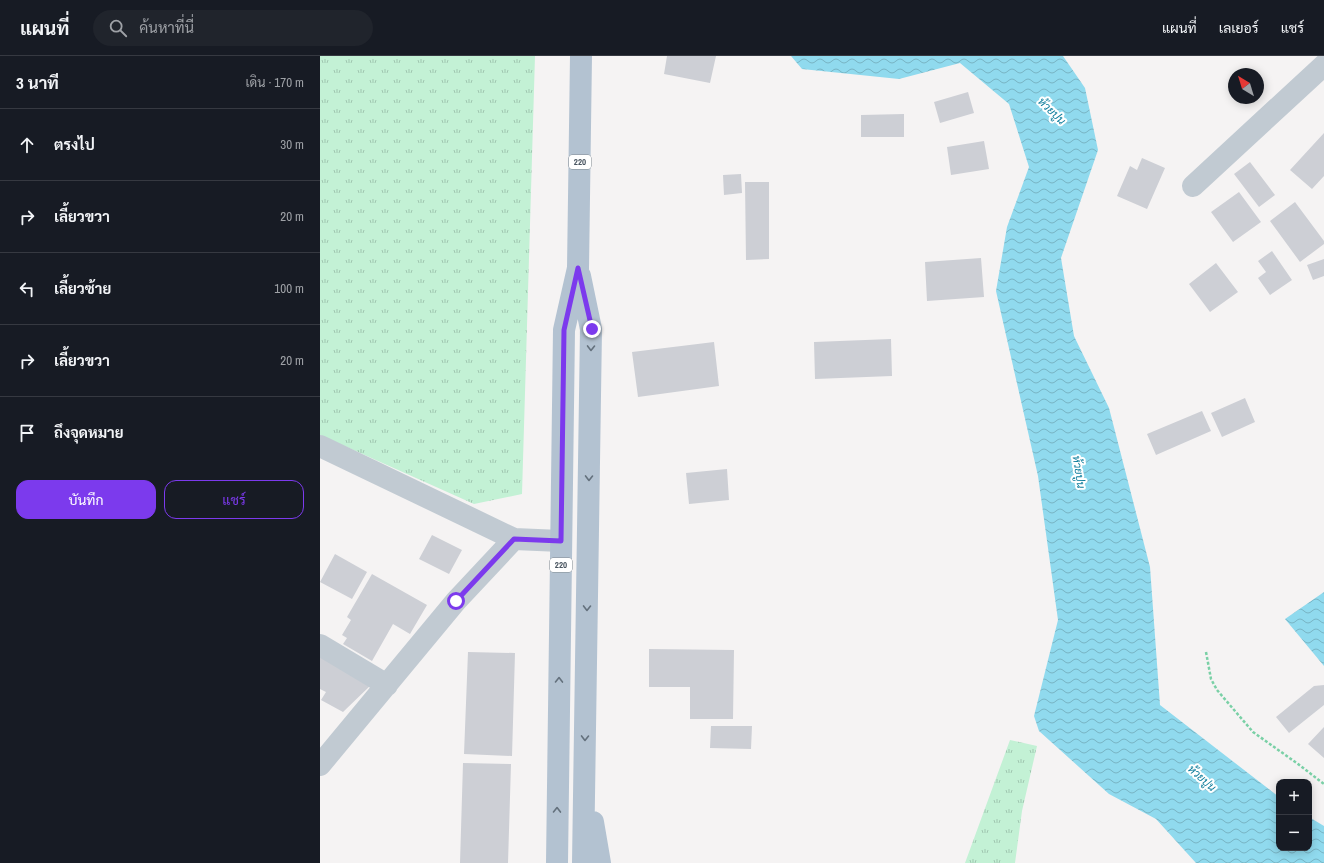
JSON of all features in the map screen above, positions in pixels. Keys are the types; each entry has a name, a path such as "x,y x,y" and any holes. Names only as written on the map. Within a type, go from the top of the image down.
{"main road":[{"name":"220","path":"557,863 564,330 578,268 581,56"},
{"name":"220","path":"578,268 592,329 583,863"},
{"path":"584,775 600,863"},
{"path":"552,863 557,837"}],"street":[{"path":"1193,186 1324,65"},
{"path":"320,446 514,539 561,541"},
{"path":"320,765 456,601 514,539"},
{"path":"320,644 387,685"}],"path":[{"path":"1206,652 1211,679 1217,690 1254,732 1324,784"}],"green space":[{"path":"320,56 535,56 522,494 474,504 320,435"},
{"path":"1010,740 1037,746 1022,811 1015,863 965,863"}],"water":[{"name":"ห้วยปูน","path":"791,56 1063,56 1085,88 1098,150 1061,258 1074,336 1109,408 1150,567 1160,705 1276,795 1276,851 1312,851 1312,819 1324,826 1324,863 1196,863 1156,819 1109,794 1039,731 1034,716 1058,620 1038,476 996,291 1007,227 1029,167 1009,104 960,63 899,79 802,69"},
{"path":"1324,592 1324,666 1285,619"}],"building":[{"path":"667,56 716,56 710,83 664,74"},
{"path":"968,92 974,113 940,123 934,102"},
{"path":"904,114 904,137 861,137 861,115"},
{"path":"1324,133 1324,176 1312,189 1290,170"},
{"path":"984,141 989,169 951,175 947,147"},
{"path":"1142,158 1165,168 1147,209 1117,196 1130,166 1137,170"},
{"path":"1250,162 1275,195 1259,207 1234,174"},
{"path":"741,174 742,193 724,195 723,175"},
{"path":"745,182 769,182 769,259 746,260"},
{"path":"1239,192 1261,222 1233,242 1211,212"},
{"path":"1295,202 1324,241 1324,244 1300,262 1270,221"},
{"path":"1272,251 1292,280 1270,295 1258,278 1266,272 1258,261"},
{"path":"981,258 984,297 927,301 925,262"},
{"path":"1324,259 1324,276 1313,280 1307,265"},
{"path":"1216,263 1238,292 1210,312 1189,284"},
{"path":"891,339 892,376 815,379 814,342"},
{"path":"714,342 719,386 638,397 632,352"},
{"path":"1245,398 1255,422 1222,437 1211,413"},
{"path":"1202,411 1211,431 1156,455 1147,434"},
{"path":"727,469 729,500 689,504 686,473"},
{"path":"432,535 462,550 449,574 419,559"},
{"path":"335,554 367,572 352,599 320,582"},
{"path":"372,574 427,605 410,634 393,624 372,661 343,644 347,638 342,635 351,620 347,617"},
{"path":"649,649 734,650 733,719 690,719 690,687 649,687"},
{"path":"468,652 515,653 512,756 464,754"},
{"path":"320,656 371,685 343,712 321,700 326,692 320,689"},
{"path":"1324,685 1324,705 1289,733 1276,717 1314,686"},
{"path":"711,726 752,726 751,749 710,748"},
{"path":"1324,727 1324,758 1308,744"},
{"path":"463,763 511,764 508,863 460,863"}],"route":[{"path":"456,601 514,539 561,541 564,330 578,268 592,329"}]}
